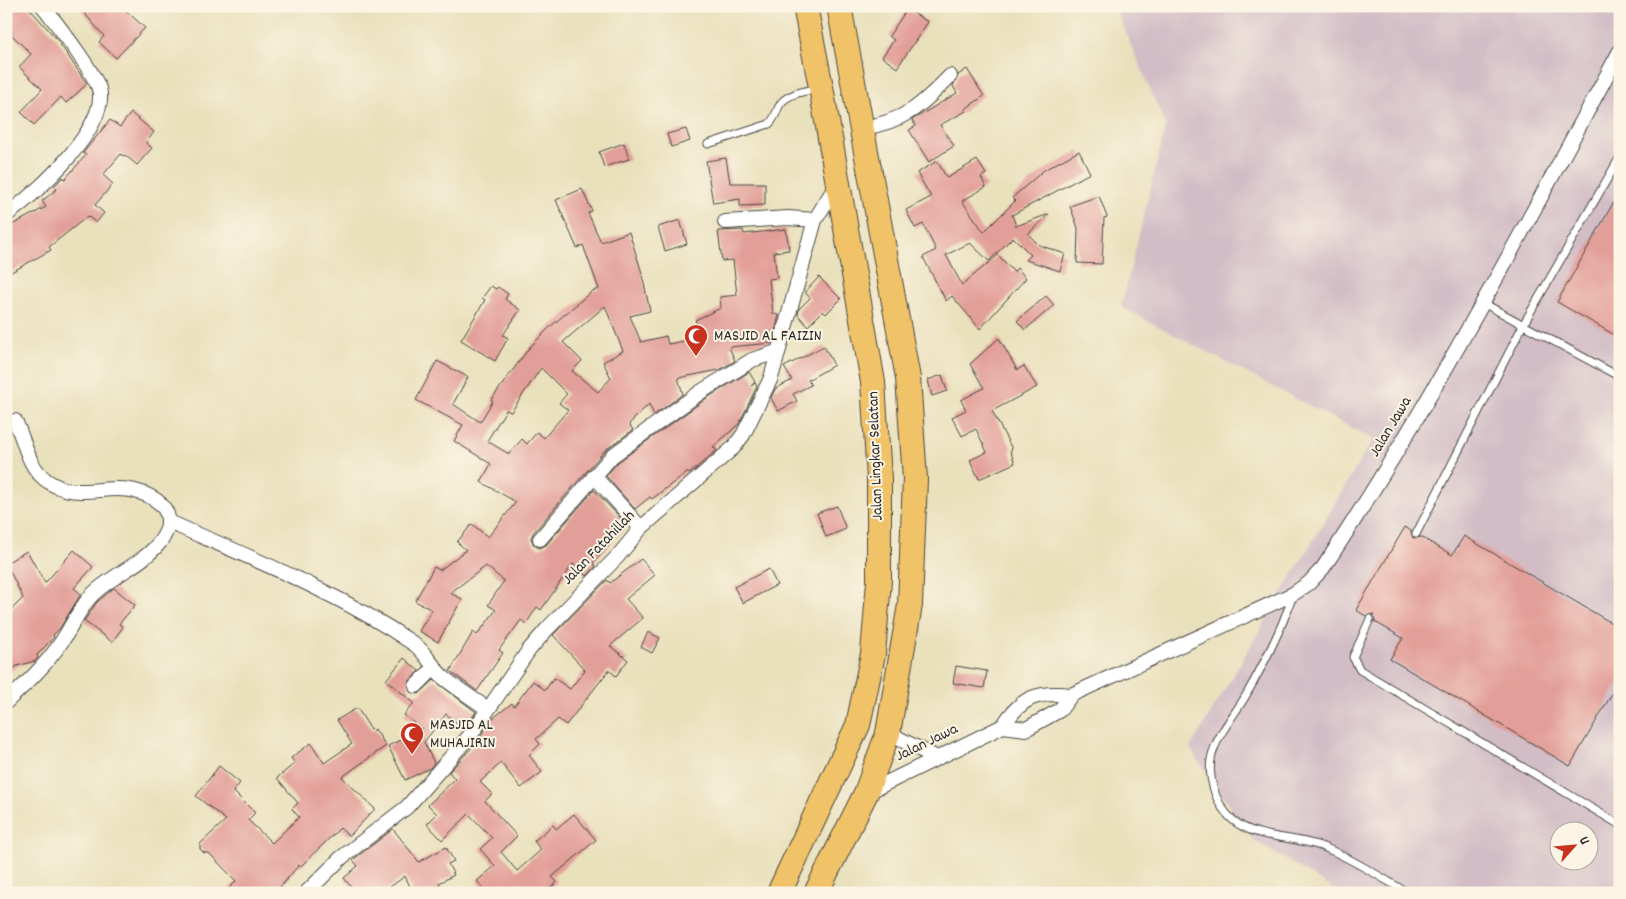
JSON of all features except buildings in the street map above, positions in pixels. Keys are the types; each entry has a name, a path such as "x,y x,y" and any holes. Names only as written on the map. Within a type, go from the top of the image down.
{"highway":[{"name":"Jalan Lingkar Selatan","path":"780,893 858,725 873,654 879,581 879,479 872,382 838,182 805,6"},
{"path":"816,893 866,792 888,733 910,605 915,479 908,378 839,6"},
{"path":"873,654 902,654"}],"street":[{"path":"6,215 37,191 60,166 90,127 99,108 98,87 43,6"},
{"name":"Jalan Jawa","path":"1003,726 1026,729 1060,710 1071,695 1293,594 1309,583 1323,568 1399,449 1483,303 1620,51"},
{"path":"862,128 898,120 924,101 950,76"},
{"name":"Jalan Fatahillah","path":"306,893 341,858 407,807 459,749 529,650 547,629 618,556 641,528 734,448 743,435 771,378 815,220 838,182"},
{"path":"725,222 788,218 815,220"},
{"path":"540,539 612,456 702,391 752,360 777,352"},
{"path":"6,702 47,662 91,596 159,544 167,531 169,522 168,513 164,507 151,497 134,490 73,490 46,480 36,470 27,454 22,434 15,421"},
{"path":"594,476 641,528"},
{"path":"169,522 315,586 364,613 416,646 426,654 443,677 488,709"},
{"path":"416,686 435,667"},
{"name":"Jalan Jawa","path":"866,792 1003,726 1014,709 1030,699 1048,692 1071,695"},
{"path":"888,733 937,758"}],"lane":[{"path":"708,144 769,124 774,120 780,104 785,99 821,87"},
{"path":"1416,534 1523,325 1620,157"},
{"path":"1483,303 1620,377"},
{"path":"1293,594 1263,666 1214,749 1210,766 1216,794 1233,821 1246,830 1303,841 1328,849 1408,893"},
{"path":"1370,619 1353,657 1360,670 1620,826"}],"shaded area":[{"path":"1114,6 1620,6 1620,893 1340,893 1252,839 1190,748 1373,439 1121,307 1166,126"}],"place":[{"name":"MASJID AL FAIZIN","path":"696,357"},
{"name":"MASJID AL MUHAJIRIN","path":"412,755"}]}
